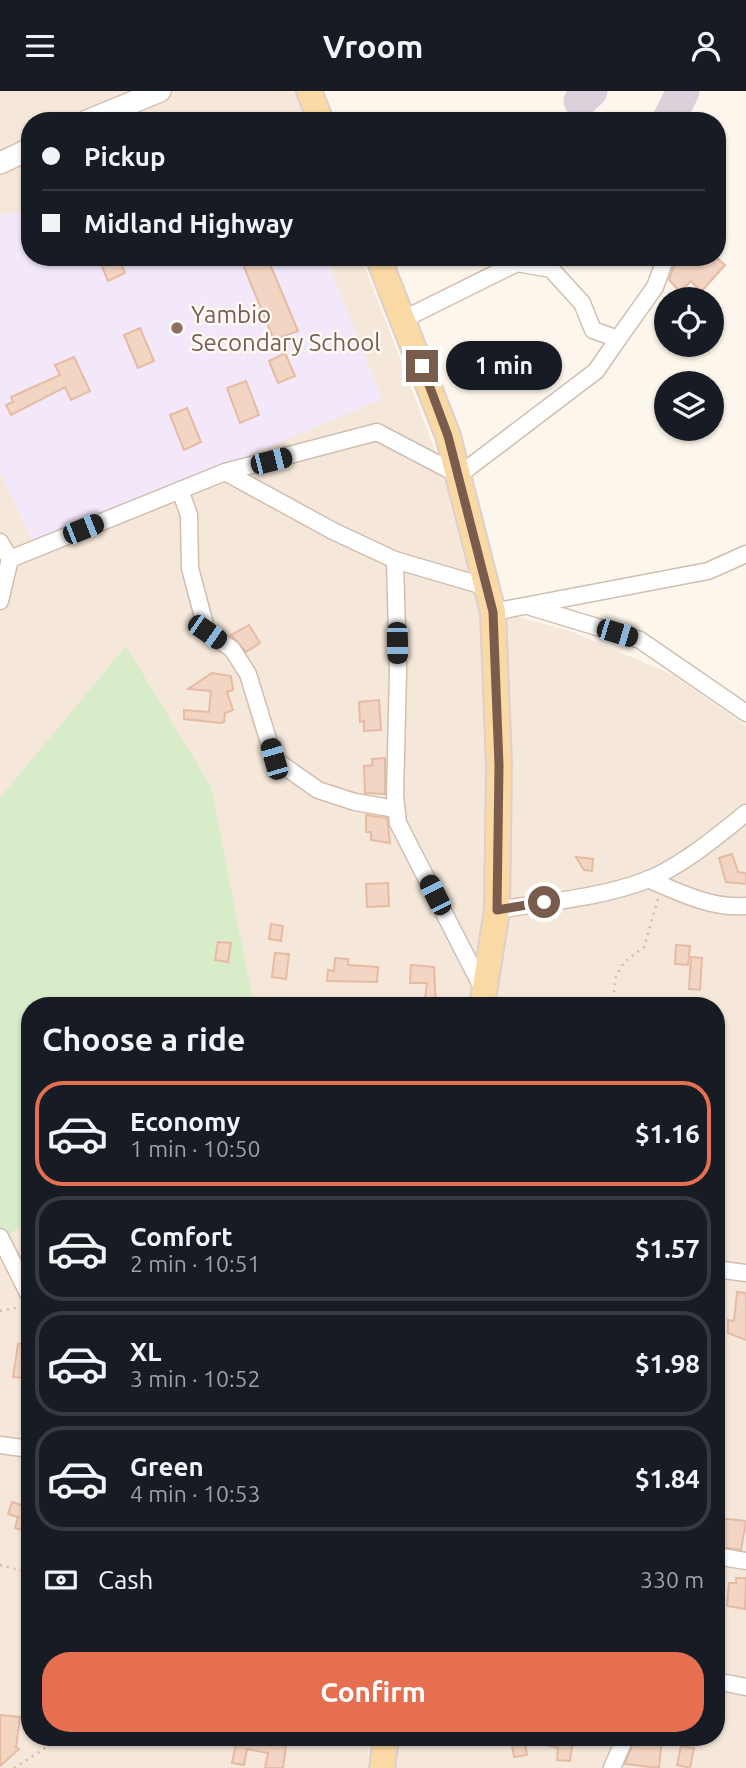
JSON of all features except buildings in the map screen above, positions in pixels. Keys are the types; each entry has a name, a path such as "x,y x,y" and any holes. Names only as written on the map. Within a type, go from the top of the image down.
{"main road":[{"path":"309,91 317,112"},
{"path":"382,266 448,436 493,612 499,765 497,910 483,997"},
{"path":"382,1768 385,1746"}],"street":[{"path":"109,112 160,91"},
{"path":"0,163 21,153"},
{"path":"404,319 511,266"},
{"path":"534,266 551,269 582,303 593,330 618,339"},
{"path":"10,559 225,472 377,432 459,475 596,371 655,287 663,266"},
{"path":"225,472 333,531 395,560 487,587"},
{"path":"180,490 189,515 190,568 207,632 232,649 248,674 274,759 317,790 355,803 396,809"},
{"path":"0,542 10,559 0,601"},
{"path":"493,612 708,571 746,554"},
{"path":"395,560 398,823 482,997"},
{"path":"528,606 640,640 746,713"},
{"path":"497,910 590,894 648,879 720,835 746,813"},
{"path":"648,879 689,897 746,906"},
{"path":"0,1237 21,1284"},
{"path":"725,1271 746,1273"},
{"path":"0,1445 21,1448"},
{"path":"725,1558 746,1561"},
{"path":"725,1683 746,1687"},
{"path":"612,1768 622,1746"}],"path":[{"path":"613,997 616,977 624,963 644,947 651,930 658,896 648,879"},
{"path":"0,1311 21,1304"},
{"path":"0,1565 21,1571"},
{"path":"14,1768 47,1746"}],"shaded area":[{"path":"0,91 298,91 306,112 21,112 21,266 364,266 497,611 573,632 673,675 746,726 746,1768 0,1768"},
{"name":"Yambio Secondary School","path":"21,212 21,266 330,266 382,399 35,546 0,473 0,215"}],"green space":[{"path":"126,646 211,787 252,997 21,997 21,1226 0,1241 0,798"}],"taxiway":[{"path":"580,101 591,91"},
{"path":"672,112 683,91"}],"place":[{"name":"Yambio Secondary School","path":"177,328"}],"route":[{"path":"422,366 448,436 475,533 493,612 497,648 499,765 497,910 544,902"}]}
